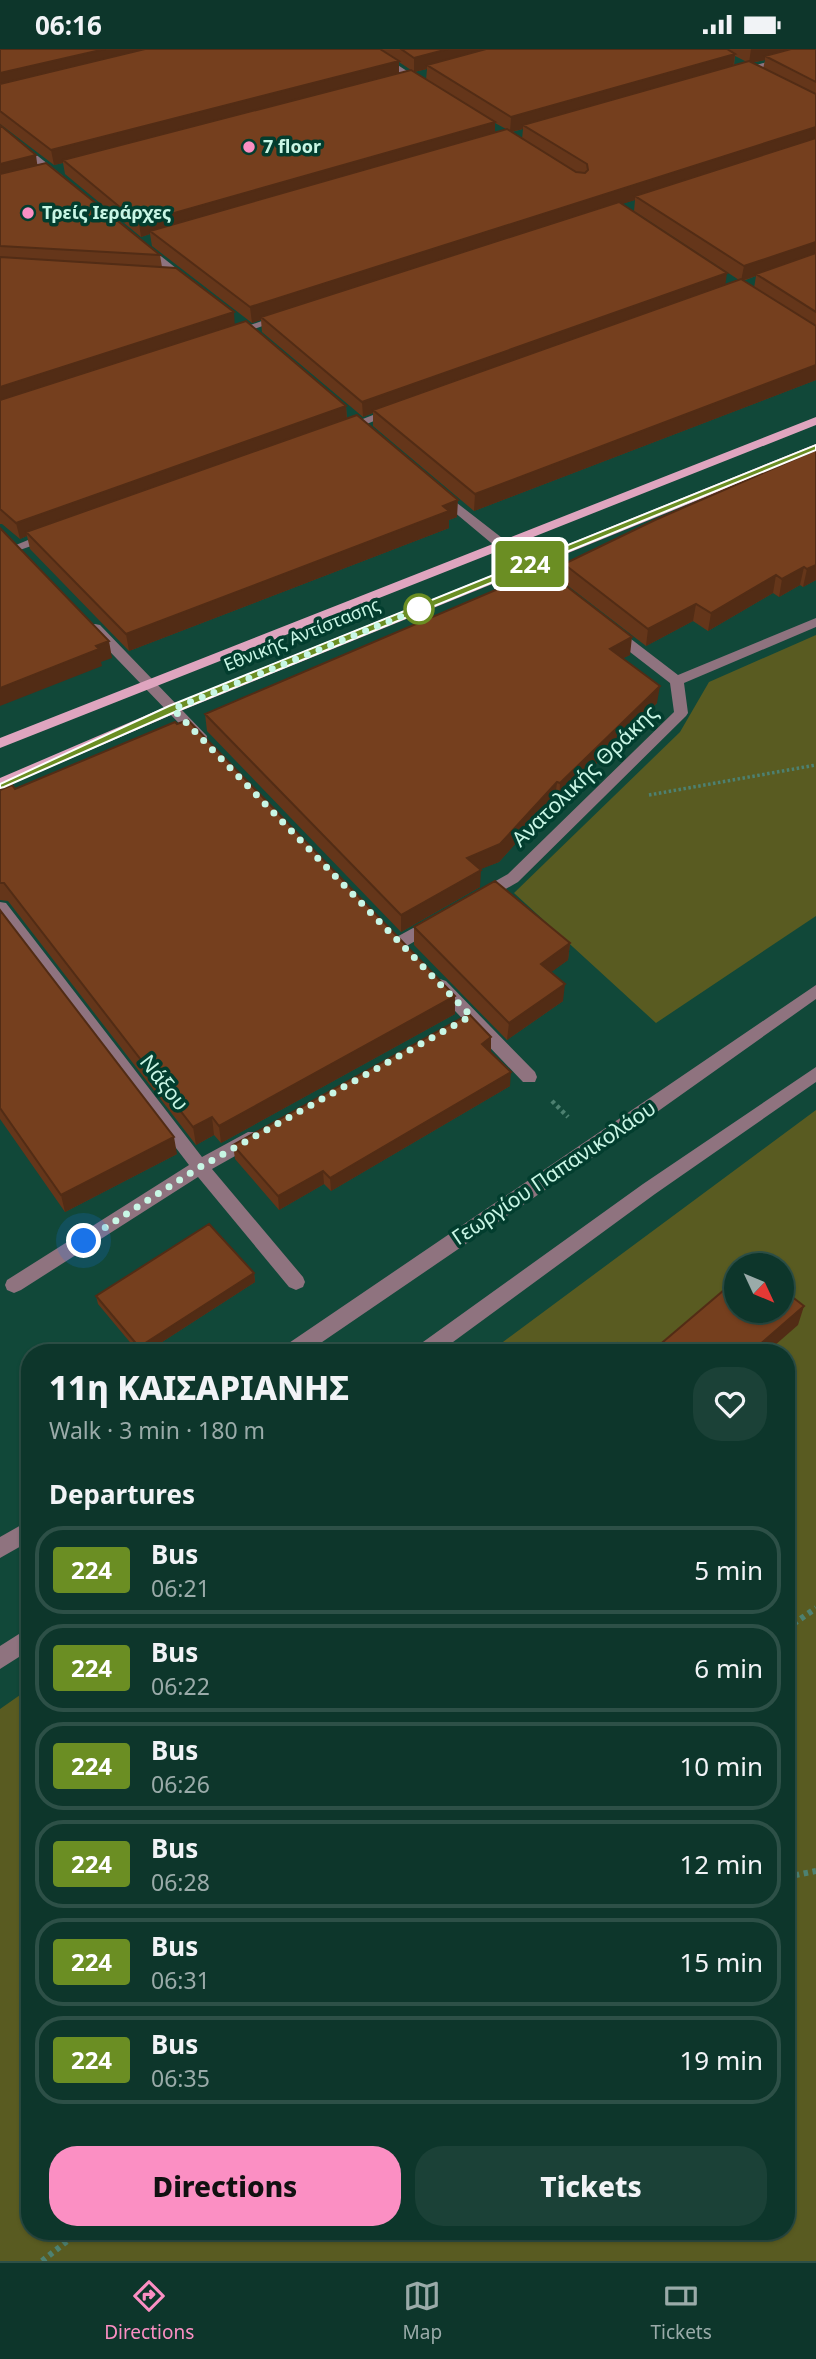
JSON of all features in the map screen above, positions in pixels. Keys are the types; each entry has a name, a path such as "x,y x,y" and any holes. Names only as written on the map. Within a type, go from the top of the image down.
{"main road":[{"name":"Εθνικής Αντίστασης","path":"0,743 816,421"},
{"name":"Εθνικής Αντίστασης","path":"0,784 173,709 816,448"}],"street":[{"path":"367,49 433,91"},
{"path":"721,77 743,67 816,50"},
{"path":"743,67 759,75"},
{"path":"399,81 424,75"},
{"path":"0,129 70,188"},
{"path":"38,175 64,168"},
{"path":"152,240 134,240 193,287"},
{"path":"157,277 183,278"},
{"path":"221,337 300,311"},
{"path":"236,320 257,337"},
{"path":"331,433 410,405"},
{"path":"347,415 367,432"},
{"path":"429,484 501,544"},
{"path":"17,548 56,533"},
{"path":"528,565 570,598"},
{"path":"82,615 211,748"},
{"path":"602,623 677,681 816,622"},
{"name":"Ανατολικής Θράκης","path":"468,904 513,878 681,713 677,681"},
{"name":"Νάξου","path":"0,907 200,1167 296,1282"},
{"path":"399,942 445,917"},
{"path":"426,970 465,1020 529,1077"},
{"name":"Γεωργίου Παπανικολάου","path":"303,1344 596,1146 816,991"},
{"path":"435,1344 649,1189 816,1073"},
{"path":"14,1285 200,1167 271,1128"},
{"path":"0,1549 21,1535"},
{"path":"0,1658 21,1643"}],"path":[{"path":"586,807 816,765"},
{"path":"529,1077 596,1146"},
{"path":"795,1623 816,1608"},
{"path":"795,1875 816,1871"},
{"path":"42,2261 69,2240"}],"shaded area":[{"path":"816,635 816,916 656,1023 514,893 680,732 709,682"},
{"path":"816,1110 816,2261 0,2261 0,1709 21,1694 21,2240 795,2240 795,1344 500,1344"}],"building":[{"path":"0,49 105,49 0,73"},
{"path":"145,49 380,49 399,61 51,150 0,111 0,84"},
{"path":"401,49 448,49 414,58"},
{"path":"486,49 727,49 735,54 511,117 427,65"},
{"path":"791,49 816,49 816,82 765,56"},
{"path":"749,61 816,94 816,127 250,307 150,231 507,129 576,172 585,173 588,170 587,164 523,125"},
{"path":"411,70 495,122 139,223 63,160"},
{"path":"0,125 36,155 0,164"},
{"path":"816,138 816,242 744,266 635,196"},
{"path":"46,163 160,255 0,246 0,174"},
{"path":"619,202 727,273 362,402 261,317"},
{"path":"816,253 816,312 756,274"},
{"path":"0,257 176,268 234,312 0,387"},
{"path":"741,279 816,326 816,365 475,494 373,410"},
{"path":"246,321 346,406 16,523 0,509 0,400"},
{"path":"357,415 458,500 443,506 449,511 126,634 26,532"},
{"path":"816,450 816,565 807,569 804,567 782,579 776,575 711,613 696,604 648,629 564,564 655,520"},
{"path":"0,528 109,641 96,646 99,649 0,688"},
{"path":"548,572 632,637 610,649 660,686 560,783 557,782 500,844 467,858 481,870 401,915 205,714 519,580 524,584"},
{"path":"188,720 455,996 219,1126 212,1117 193,1127 4,883 0,883 0,790 12,785 15,789 175,722 177,724"},
{"path":"495,881 570,943 541,964 565,984 509,1023 414,927"},
{"path":"0,910 174,1137 61,1195 0,1108"},
{"path":"469,1014 491,1037 482,1044 511,1072 330,1178 323,1171 278,1196 233,1145"},
{"path":"209,1224 254,1273 144,1344 136,1344 96,1296"},
{"path":"724,1290 724,1323 784,1323 760,1344 661,1344"},
{"path":"794,1298 804,1306 794,1315"}],"bus line":[{"name":"224","path":"0,784 173,709 816,448"}],"place":[{"name":"7 floor","path":"249,147"},
{"name":"Τρείς Ιεράρχες","path":"28,213"}],"route":[{"path":"84,1241 200,1167 471,1016 173,709 419,609"}]}
